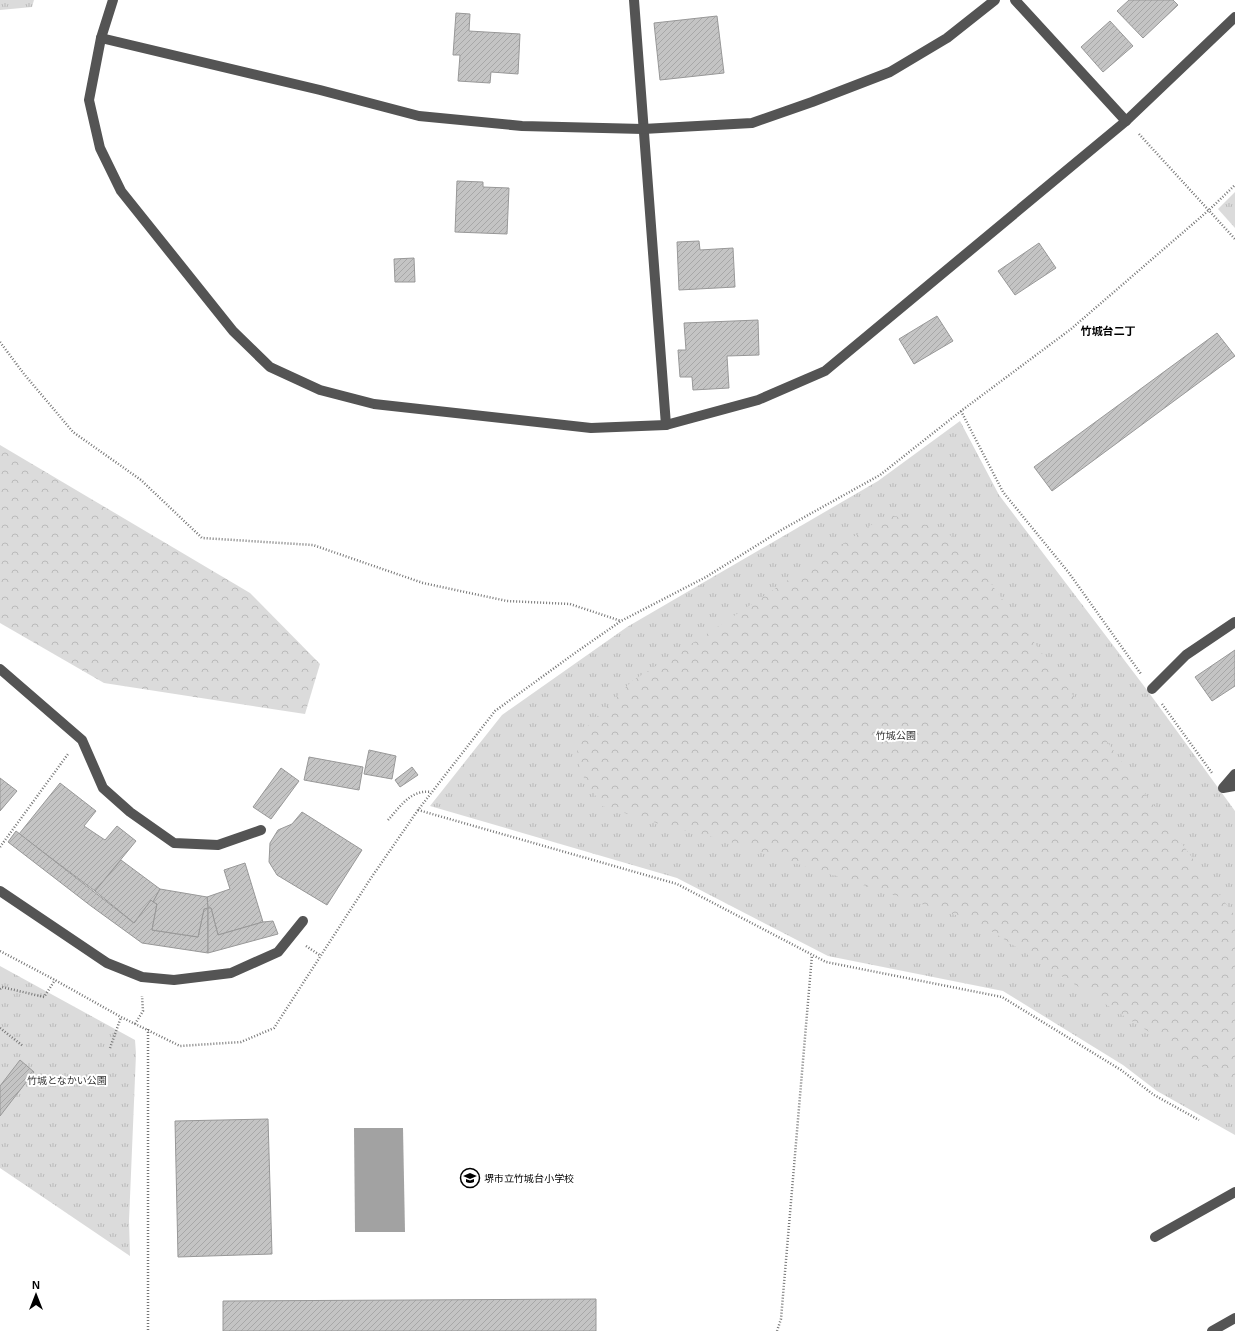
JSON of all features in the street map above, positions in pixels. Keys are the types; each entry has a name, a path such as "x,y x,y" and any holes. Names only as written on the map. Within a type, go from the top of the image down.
{"street":[{"path":"113,0 101,38 88,100 100,148 121,191 233,331 270,367 320,390 374,404 590,428 666,425 758,400 825,371 1126,121 1235,17"},
{"path":"634,0 666,425"},
{"path":"101,38 312,88 420,116 522,126 643,129 752,123 812,102 890,72 947,38 995,0"},
{"path":"1015,0 1126,121"},
{"path":"1152,689 1186,655 1235,622"},
{"path":"0,669 80,737 103,788 130,812 174,843 218,845 261,830"},
{"path":"1223,788 1235,774"},
{"path":"1223,788 1235,786"},
{"path":"0,891 108,963 142,978 174,980 231,973 278,952 303,921"},
{"path":"1154,1237 1235,1192"},
{"path":"1212,1331 1235,1318"}],"path":[{"path":"1126,121 1235,239"},
{"path":"0,951 121,1017 180,1046 241,1042 274,1028 371,878 418,810 495,711 621,621 706,577 784,529 880,475 961,411 1071,330 1209,210 1235,185"},
{"path":"0,342 24,374 73,432 141,480 202,538 313,546 423,583 507,601 570,604 621,621"},
{"path":"961,411 1003,492 1069,573 1223,788"},
{"path":"0,847 80,737"},
{"path":"388,820 408,797 426,792 432,792"},
{"path":"418,810 677,884 826,962 1002,997 1121,1070 1154,1095 1199,1120"},
{"path":"777,1331 780,1318 812,955"},
{"path":"0,989 2,987 44,997 55,980"},
{"path":"135,1024 143,1011"},
{"path":"110,1048 121,1017"},
{"path":"0,1028 23,1046"},
{"path":"148,1030 148,1331"}],"green space":[{"path":"0,0 34,0 32,7 0,10"},
{"path":"1235,192 1235,228 1218,209"},
{"name":"竹城公園","path":"960,421 999,495 1147,690 1235,811 1235,1135 1157,1091 1123,1065 1003,991 828,956 677,878 430,806 502,715 627,627 878,481"},
{"path":"0,445 250,593 320,664 305,714 104,683 0,623"},
{"name":"竹城公園","path":"888,514 945,530 970,555 1235,916 1235,1087 977,922 721,839 666,826 602,806 581,773 575,739 632,681 699,639"},
{"name":"竹城となかい公園","path":"0,966 135,1040 136,1054 129,1221 130,1256 0,1168"}],"shaded area":[{"path":"354,1128 403,1128 405,1232 355,1232"}],"building":[{"path":"1129,0 1173,0 1178,5 1143,38 1117,11"},
{"path":"456,13 470,14 469,31 520,34 518,74 491,72 490,83 458,81 460,55 453,55"},
{"path":"717,16 724,73 660,80 654,23"},
{"path":"1110,21 1133,46 1103,72 1081,47"},
{"path":"457,181 483,182 483,187 509,188 507,234 455,232"},
{"path":"699,241 700,250 733,248 735,287 679,290 677,242"},
{"path":"1039,243 1056,268 1015,295 998,271"},
{"path":"414,258 415,282 395,282 394,259"},
{"path":"937,316 953,341 914,364 899,339"},
{"path":"758,320 759,355 727,356 729,388 693,390 692,377 680,377 678,350 686,350 684,323"},
{"path":"1217,333 1235,356 1052,491 1034,467"},
{"path":"1235,650 1235,686 1212,701 1195,677"},
{"path":"369,750 396,756 392,779 364,774"},
{"path":"309,757 363,767 359,790 304,780"},
{"path":"412,767 418,775 400,787 395,780"},
{"path":"281,768 299,781 271,819 253,807"},
{"path":"0,778 17,791 0,811"},
{"path":"60,783 96,811 84,826 105,840 117,826 136,841 95,891 19,834"},
{"path":"302,812 362,850 327,905 277,875 269,862 270,843 278,830 292,824"},
{"path":"16,831 134,923 151,900 157,904 152,930 198,937 204,909 208,908 208,953 142,943 8,842"},
{"path":"121,860 160,889 153,902 151,900 134,923 95,891"},
{"path":"245,863 263,922 218,935 211,908 208,908 207,897 230,889 224,870"},
{"path":"160,889 207,897 208,908 204,909 198,937 152,930 157,904 153,902"},
{"path":"208,908 211,908 218,935 263,922 273,921 278,934 208,953"},
{"path":"20,1060 34,1072 0,1116 0,1086"},
{"path":"268,1119 272,1254 178,1257 175,1121"},
{"path":"596,1299 596,1331 223,1331 223,1301"}],"place":[{"name":"堺市立竹城台小学校","path":"470,1178"}],"district":[{"name":"竹城台二丁","path":"1108,331"}]}
